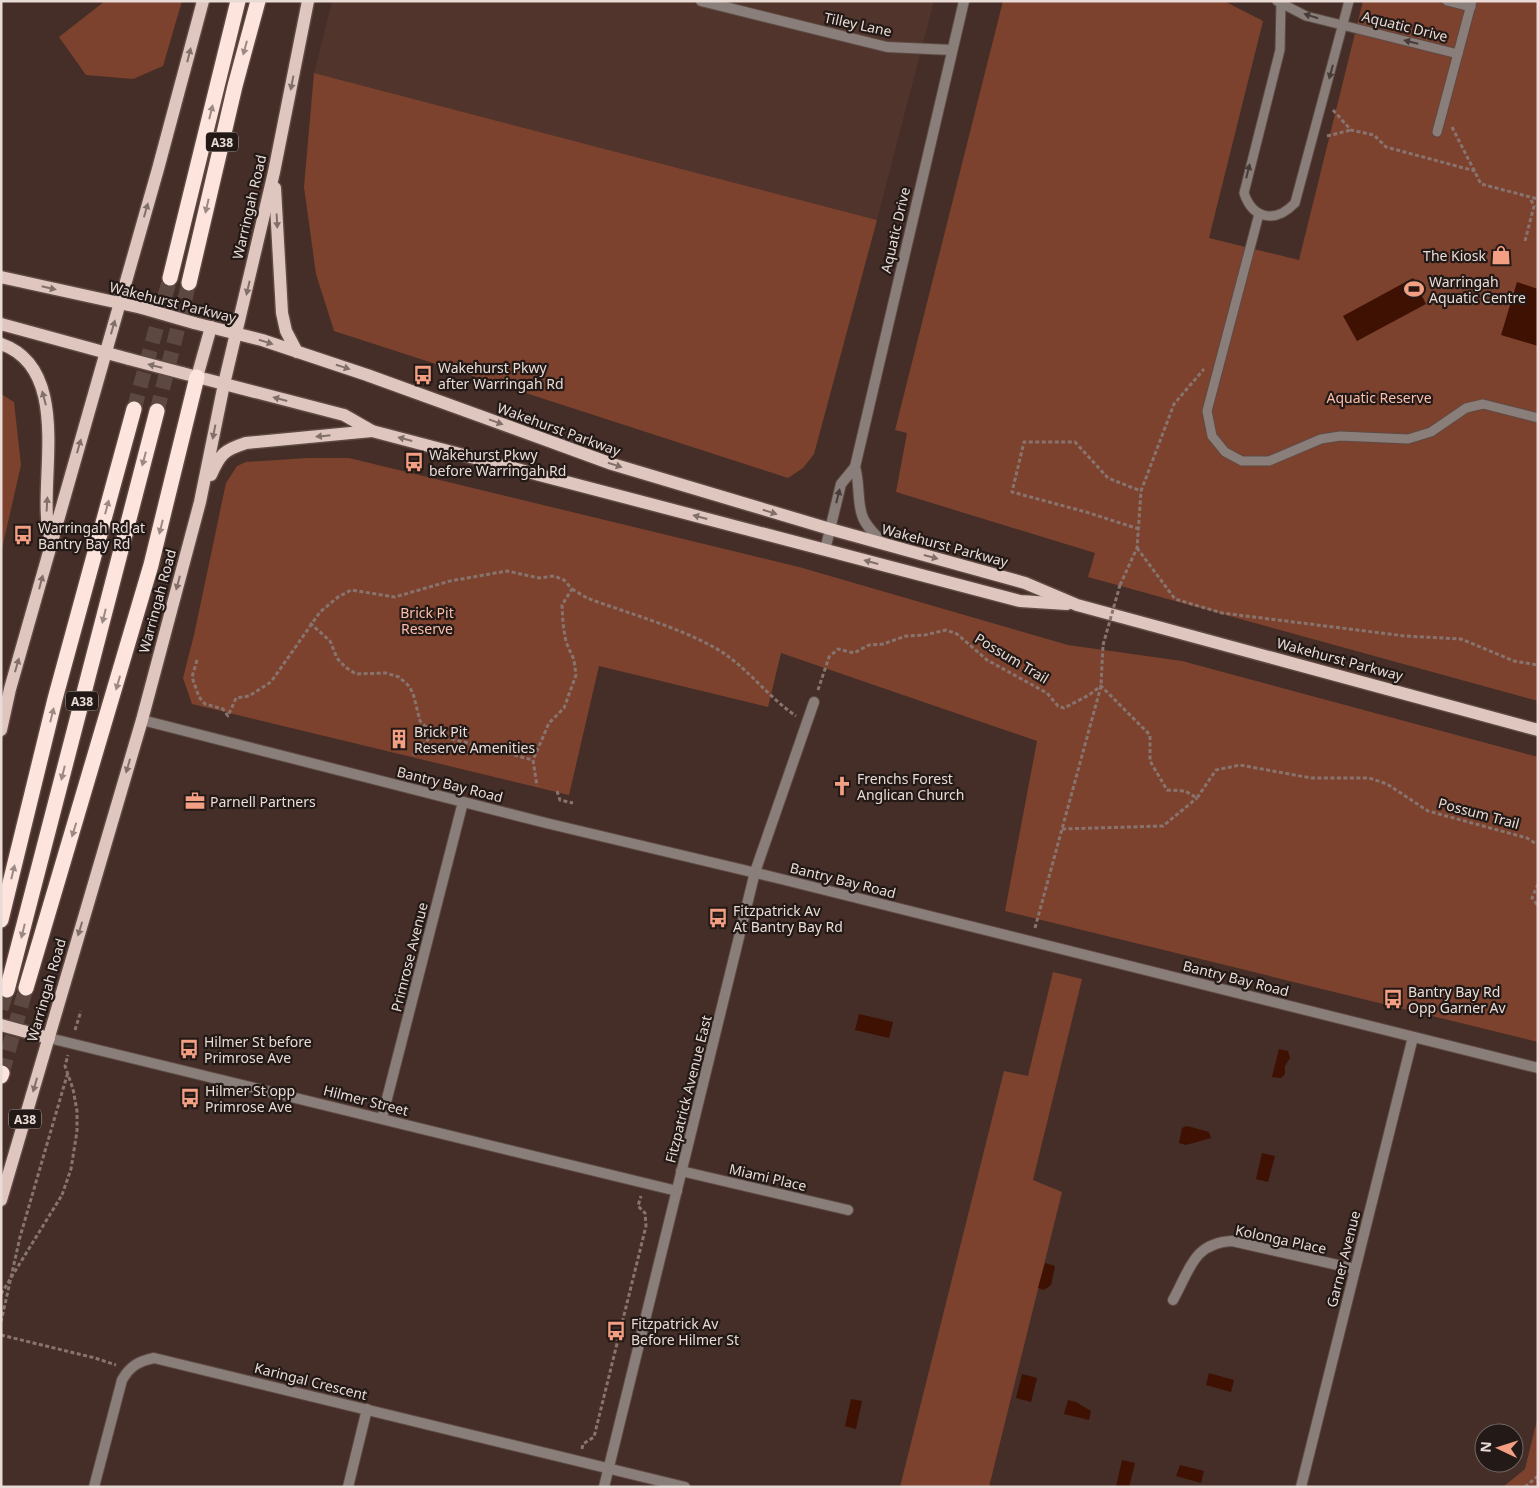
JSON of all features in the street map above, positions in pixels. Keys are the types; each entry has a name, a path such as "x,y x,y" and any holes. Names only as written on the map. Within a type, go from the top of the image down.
{"highway":[{"name":"A38","path":"170,278 238,1"},
{"name":"A38","path":"189,284 235,86 258,1"},
{"path":"26,988 149,574 197,377"},
{"name":"A38","path":"1,920 55,699 134,409"},
{"name":"A38","path":"7,990 156,411"}],"main road":[{"path":"1,730 51,543 120,302 202,1"},
{"name":"Warringah Road","path":"1,1200 142,720 200,502 224,384 274,172 308,1"},
{"path":"274,172 282,313 286,331 296,352"},
{"name":"Wakehurst Parkway","path":"1,277 73,294 120,302 236,333 367,375 612,464 830,529 1026,583 1077,605 1538,730"},
{"name":"Wakehurst Parkway","path":"1,324 344,415 372,431 1020,601 1077,605"},
{"path":"197,377 211,327"},
{"path":"1,344 19,354 35,372 46,404 50,464 47,517 51,543"},
{"path":"200,502 217,460 230,448 264,440 372,431"},
{"path":"1,1025 49,1038"}],"street":[{"name":"Tilley Lane","path":"701,1 887,47 952,50"},
{"name":"Aquatic Drive","path":"825,550 841,484 855,466 964,1"},
{"name":"Aquatic Drive","path":"855,466 860,482 862,514 866,524 884,544"},
{"name":"Fitzpatrick Avenue East","path":"604,1487 755,872 814,702"},
{"name":"Bantry Bay Road","path":"142,720 463,802 1034,941 1538,1068"},
{"name":"Primrose Avenue","path":"382,1118 463,802"},
{"name":"Garner Avenue","path":"1302,1487 1413,1037"},
{"name":"Hilmer Street","path":"49,1038 677,1191"},
{"name":"Miami Place","path":"682,1171 848,1210"},
{"name":"Kolonga Place","path":"1173,1300 1200,1250 1216,1242 1232,1241 1355,1269"},
{"name":"Karingal Crescent","path":"128,1370 144,1360 154,1358 168,1360 685,1487"},
{"path":"94,1487 118,1391 128,1370"},
{"path":"348,1487 367,1409"}],"lane":[{"path":"1279,2 1280,50 1244,193 1248,206 1259,214 1270,216 1285,213 1295,203 1349,1"},
{"name":"Aquatic Drive","path":"1279,2 1306,16 1458,54 1471,4 1447,1"},
{"path":"1437,132 1458,54"},
{"path":"1259,214 1207,411 1212,436 1225,452 1242,461 1269,462 1321,439 1340,436 1408,439 1431,432 1466,408 1483,404 1538,418"}],"path":[{"path":"1323,99 1351,130"},
{"path":"1443,108 1481,184 1538,199"},
{"path":"1312,140 1351,130 1374,135 1386,147 1475,171"},
{"path":"1525,241 1534,206 1530,198"},
{"path":"1034,941 1036,926 1100,686 1103,645 1120,585 1137,548 1141,491 1174,404 1204,369 1217,371"},
{"path":"1139,529 1012,492 1024,442 1075,442 1108,478 1141,491"},
{"path":"1137,548 1175,599 1222,613 1405,636 1461,638 1514,660 1538,665"},
{"path":"197,660 192,677 199,697 205,704 223,709 228,716 236,698 258,691 271,682 310,623 326,607 351,590 395,598 450,581 507,571 538,578 554,576 564,580 572,590 587,598 706,643 729,657 784,708 807,723"},
{"path":"537,786 534,758 549,724 564,708 576,675 574,660 566,642 562,605 572,590"},
{"path":"310,623 330,641 337,658 345,667 356,674 386,673 399,677 408,685 413,693 420,721 433,734 534,758"},
{"name":"Possum Trail","path":"814,702 829,657 838,649 854,652 869,645 883,644 906,636 926,635 946,630 957,634 987,660 1048,693 1058,706 1064,708 1084,698 1100,686"},
{"path":"256,686 258,691"},
{"path":"1100,686 1150,735 1150,761 1166,790 1185,792 1197,798"},
{"path":"413,755 433,734"},
{"name":"Possum Trail","path":"1062,829 1163,826 1197,798 1216,770 1240,765 1311,778 1369,778 1387,784 1428,811 1527,838 1538,845"},
{"path":"557,791 560,800 573,803"},
{"path":"1538,884 1532,898 1538,906"},
{"path":"1,1294 62,1195 71,1170 77,1132 77,1110 68,1072 20,1237 1,1322"},
{"path":"583,1444 594,1437 646,1226 645,1213 638,1206"},
{"path":"1,1335 95,1358 128,1370"},
{"path":"1525,1487 1538,1476"}],"shaded area":[{"path":"332,1 934,1 877,220 314,73"},
{"path":"1413,278 1426,304 1357,341 1343,316"},
{"path":"1517,282 1538,289 1538,346 1501,335"},
{"path":"859,1014 893,1022 889,1038 855,1030"},
{"path":"1279,1049 1288,1051 1290,1058 1285,1066 1285,1074 1281,1078 1272,1077"},
{"path":"1187,1126 1209,1132 1211,1138 1186,1145 1179,1143 1182,1128"},
{"path":"1262,1153 1275,1156 1268,1182 1256,1179"},
{"path":"1045,1263 1055,1266 1051,1285 1044,1290 1038,1288"},
{"path":"1209,1373 1234,1380 1231,1392 1206,1385"},
{"path":"1022,1374 1037,1378 1031,1402 1016,1398"},
{"path":"851,1399 862,1401 856,1429 845,1426"},
{"path":"1068,1400 1076,1402 1091,1411 1089,1420 1064,1414"},
{"path":"1122,1460 1135,1463 1129,1487 1116,1487"},
{"path":"1180,1465 1204,1471 1201,1483 1176,1476"}],"green space":[{"path":"105,1 182,1 163,66 133,79 86,75 59,37"},
{"name":"Aquatic Reserve","path":"1003,1 1224,1 1263,21 1209,238 1299,260 1363,1 1538,1 1538,701 1088,577 1095,553 896,492 907,433 895,430"},
{"path":"314,73 877,220 814,454 803,468 788,478 334,331 316,274 304,187"},
{"path":"1,394 14,402 21,465 1,553"},
{"name":"Brick Pit Reserve","path":"308,458 349,458 799,567 1068,645 1182,661 1538,757 1538,1042 1005,911 1037,741 781,653 768,707 599,666 569,795 192,704 183,678 226,483 237,466 246,462"},
{"path":"1053,972 1082,979 1033,1180 1062,1192 989,1487 900,1487 1004,1071 1028,1076"},
{"path":"1538,1416 1538,1487 1503,1487 1520,1473 1524,1473"}],"tunnel":[{"path":"134,409 170,278"},
{"path":"157,411 189,283"},
{"path":"2,1073 26,988"},
{"path":"1,1009 7,990"}],"place":[{"name":"The Kiosk","path":"1501,255"},
{"name":"Warringah Aquatic Centre","path":"1414,289"},
{"name":"Wakehurst Pkwy after Warringah Rd","path":"423,375"},
{"name":"Wakehurst Pkwy before Warringah Rd","path":"414,462"},
{"name":"Warringah Rd at Bantry Bay Rd","path":"23,535"},
{"name":"Brick Pit Reserve Amenities","path":"399,739"},
{"name":"Frenchs Forest Anglican Church","path":"842,786"},
{"name":"Parnell Partners","path":"195,801"},
{"name":"Fitzpatrick Av At Bantry Bay Rd","path":"718,918"},
{"name":"Bantry Bay Rd Opp Garner Av","path":"1393,999"},
{"name":"Hilmer St before Primrose Ave","path":"189,1049"},
{"name":"Hilmer St opp Primrose Ave","path":"190,1098"},
{"name":"Fitzpatrick Av Before Hilmer St","path":"616,1331"}]}
